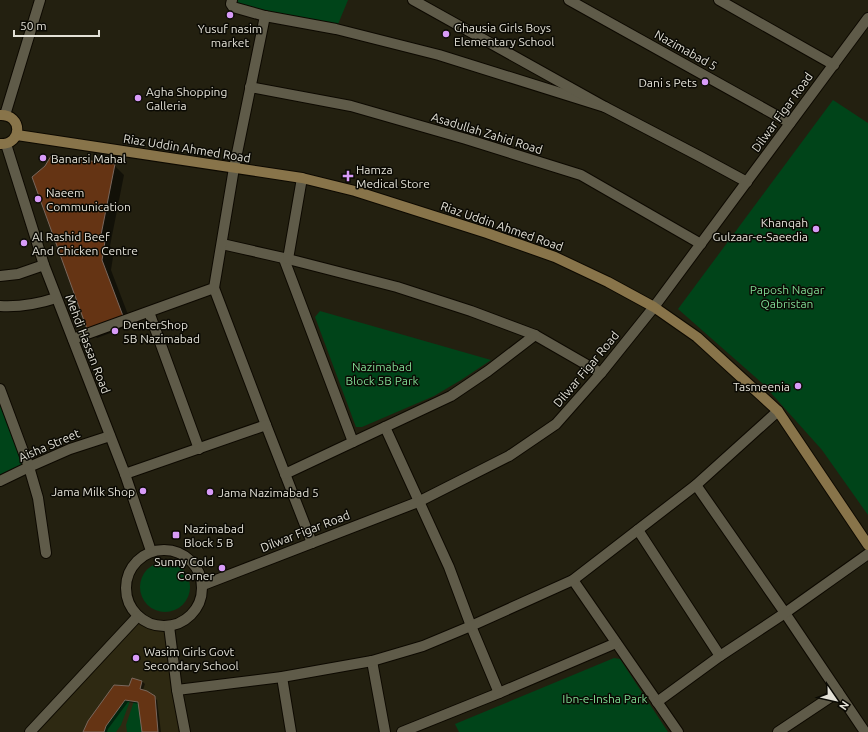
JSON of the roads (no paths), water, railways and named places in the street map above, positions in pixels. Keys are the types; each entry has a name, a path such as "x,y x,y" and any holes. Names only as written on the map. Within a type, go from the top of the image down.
{"main road":[{"path":"2,115 13,119 16,122 18,131 14,139 3,144"},
{"name":"Riaz Uddin Ahmed Road","path":"16,135 302,178 362,194 487,233 555,257 608,282 654,307 698,337 778,411 868,545"}],"street":[{"path":"2,115 40,0"},
{"path":"232,0 231,4 233,7 265,16 336,30 439,55 605,107"},
{"path":"413,0 605,107 747,182"},
{"name":"Nazimabad 5","path":"569,0 790,123"},
{"path":"719,0 834,65"},
{"path":"265,16 234,168 214,288 312,543"},
{"name":"Dilwar Figar Road","path":"203,585 418,502 509,456 556,424 601,373 654,307 868,18"},
{"name":"Asadullah Zahid Road","path":"250,87 351,106 466,139 580,175 701,244"},
{"name":"Mehdi Hassan Road","path":"3,144 44,265 125,474 151,551"},
{"path":"302,178 286,259 353,442"},
{"path":"222,244 397,287 470,311 536,335 601,373"},
{"path":"0,276 18,274 44,265"},
{"path":"73,339 214,288"},
{"path":"0,306 36,304 56,298"},
{"path":"149,312 199,449"},
{"path":"285,474 452,396 536,335"},
{"path":"0,389 29,467 38,498 46,553"},
{"path":"177,690 282,677 372,660 423,646 472,626 573,580 696,485 778,411"},
{"path":"125,474 266,425"},
{"path":"385,427 449,567 499,693"},
{"name":"Aisha Street","path":"0,481 70,449 110,436"},
{"path":"696,485 865,732"},
{"path":"638,530 720,656"},
{"path":"164,549 178,551 195,564 201,576 203,585 202,597 198,606 190,616 182,622 169,626 156,626 138,616 128,603 125,590 126,579 132,566 141,556 151,551 164,549"},
{"path":"657,702 720,656 785,613 868,554"},
{"path":"573,580 678,732"},
{"path":"30,732 138,616"},
{"path":"169,626 177,690 185,732"},
{"path":"402,732 499,693 616,643"},
{"path":"372,660 385,732"},
{"path":"282,677 291,732"},
{"path":"778,732 838,692"}],"place":[{"name":"Yusuf nasim market","path":"230,15"},
{"name":"Ghausia Girls Boys Elementary School","path":"446,34"},
{"name":"Dani s Pets","path":"705,82"},
{"name":"Agha Shopping Galleria","path":"138,98"},
{"name":"Banarsi Mahal","path":"43,158"},
{"name":"Hamza Medical Store","path":"348,176"},
{"name":"Naeem Communication","path":"38,199"},
{"name":"Khanqah Gulzaar-e-Saeedia","path":"816,229"},
{"name":"Al Rashid Beef And Chicken Centre","path":"24,243"},
{"name":"DenterShop 5B Nazimabad","path":"115,331"},
{"name":"Tasmeenia","path":"798,386"},
{"name":"Jama Milk Shop","path":"143,491"},
{"name":"Jama Nazimabad 5","path":"210,492"},
{"name":"Nazimabad Block 5 B","path":"176,535"},
{"name":"Sunny Cold Corner","path":"222,568"},
{"name":"Wasim Girls Govt Secondary School","path":"136,658"}],"park label":[{"name":"Paposh Nagar Qabristan","path":"787,296"},
{"name":"Nazimabad Block 5B Park","path":"382,373"},
{"name":"Ibn-e-Insha Park","path":"605,698"}]}
